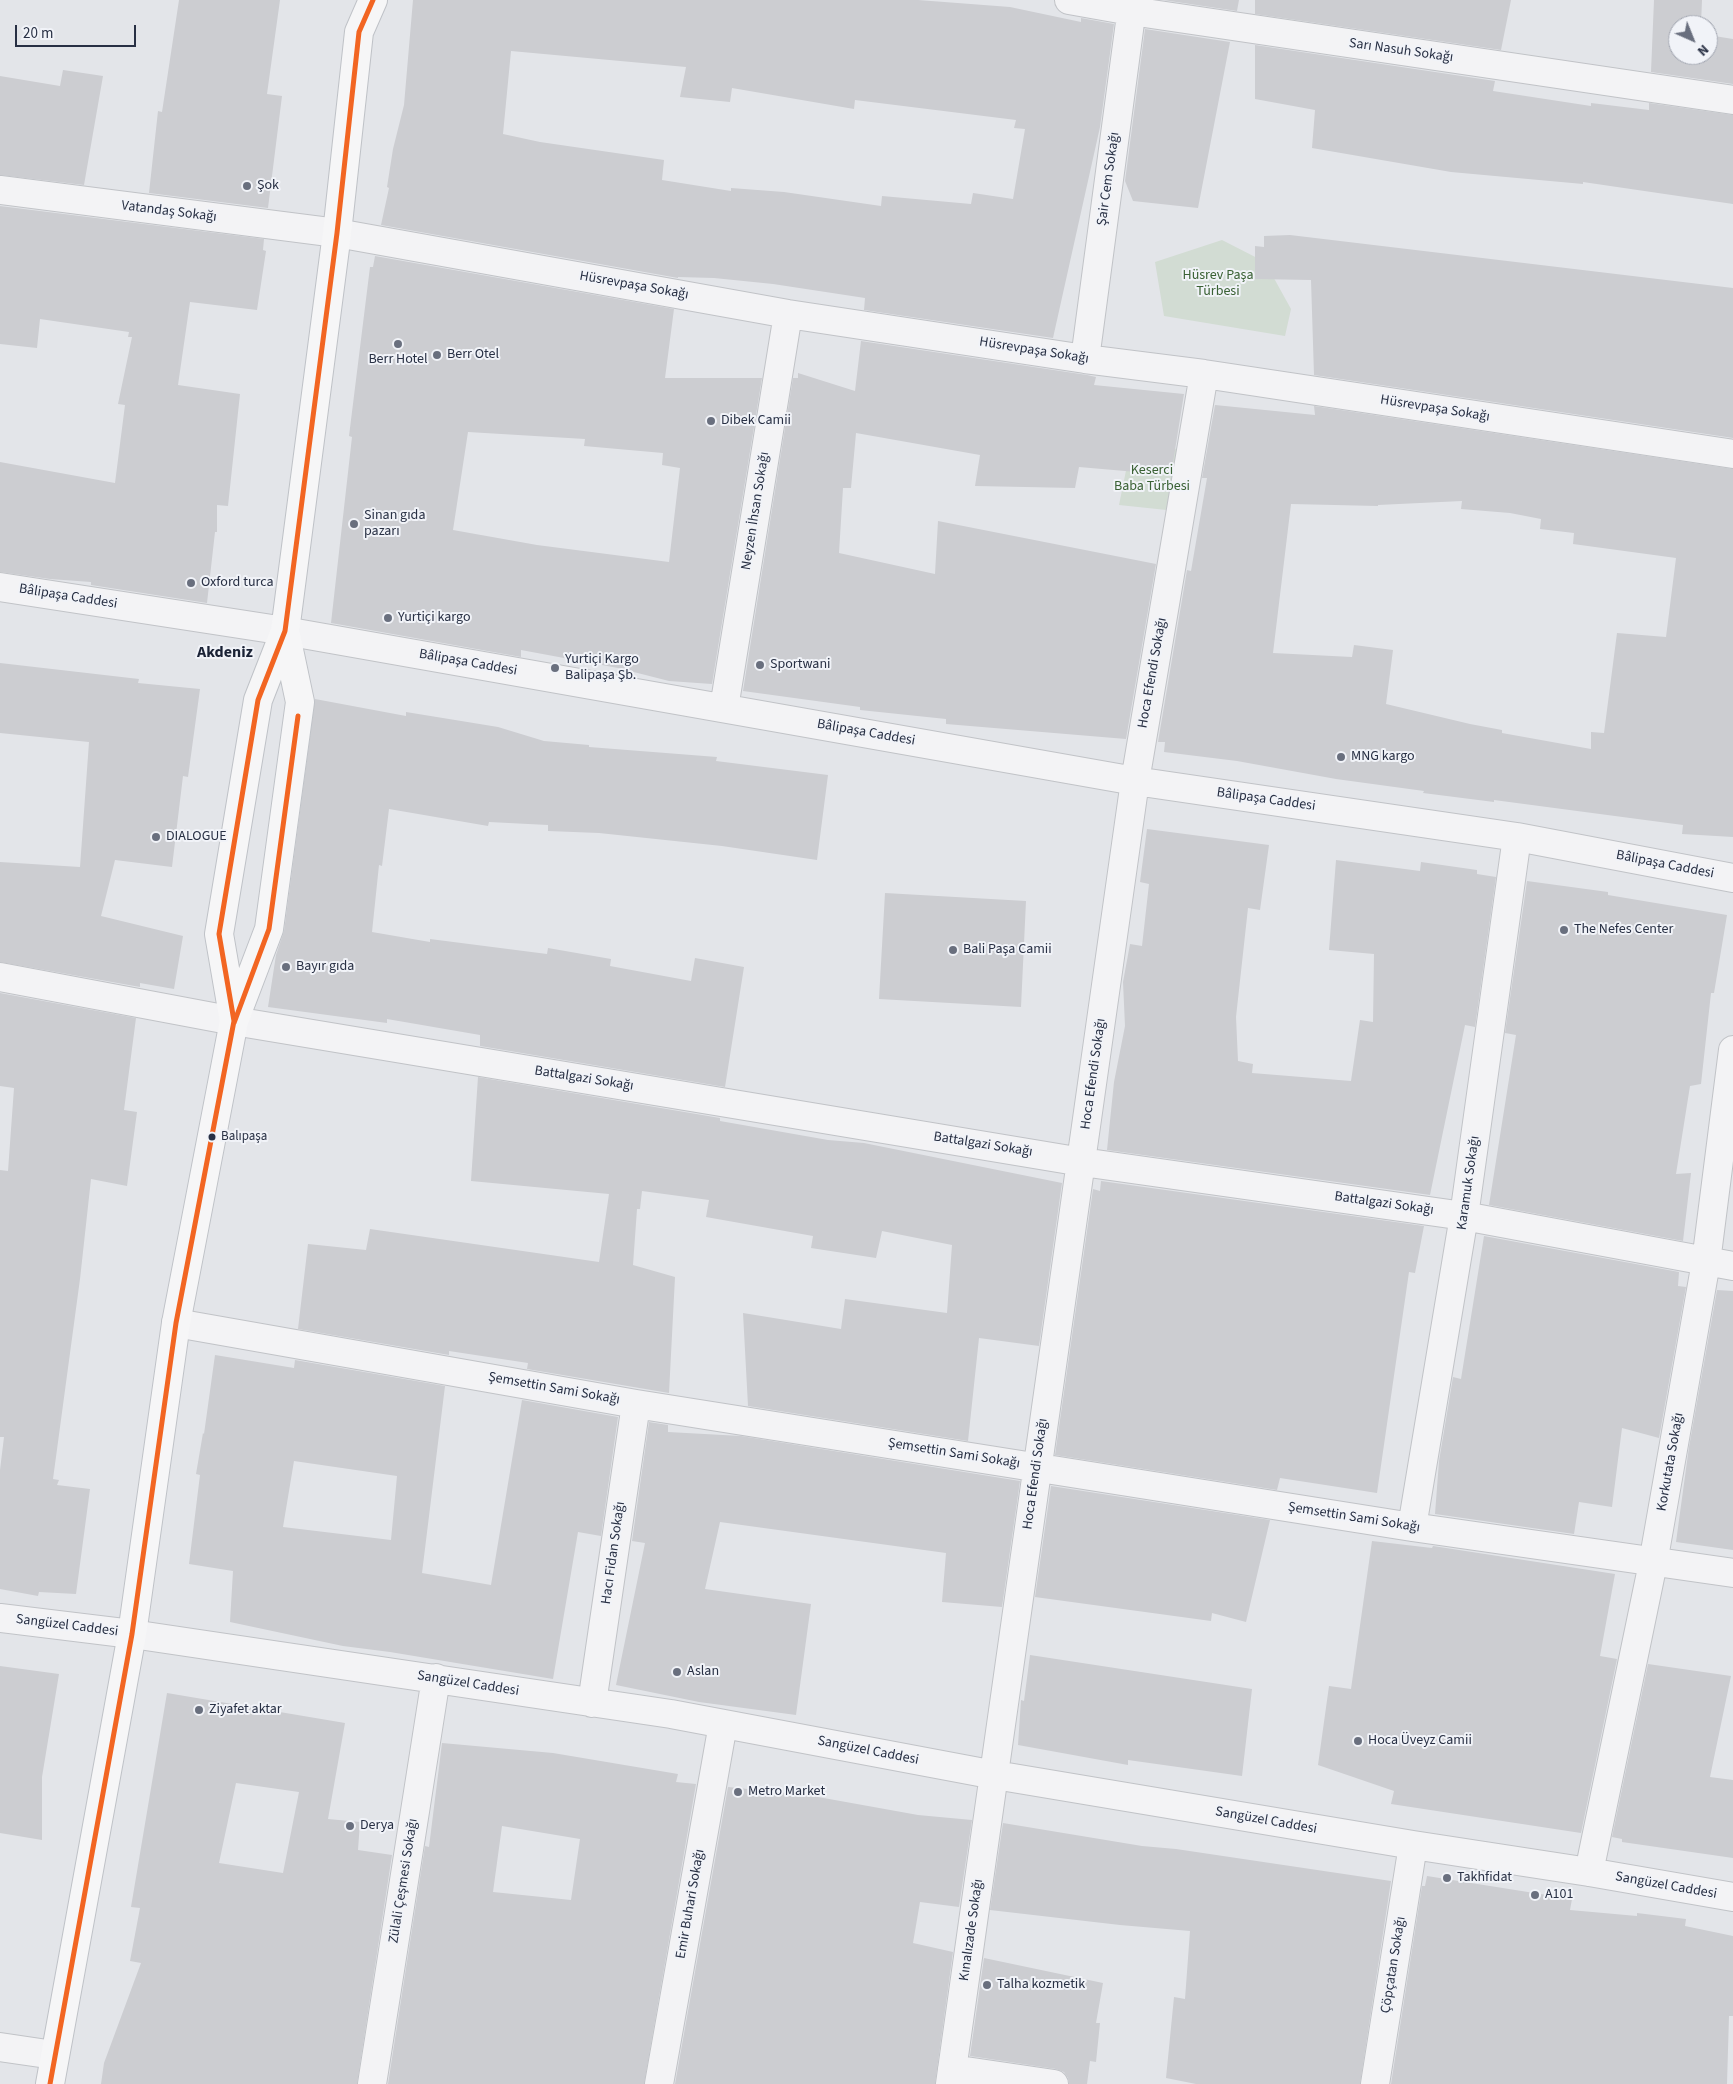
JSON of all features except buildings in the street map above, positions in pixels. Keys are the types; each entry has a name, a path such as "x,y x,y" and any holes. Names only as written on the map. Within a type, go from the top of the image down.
{"main road":[{"path":"349,0 359,32"},
{"path":"234,1021 219,934 258,700 285,631 337,233 359,32 373,0"},
{"path":"50,2084 132,1634 176,1323 234,1021 269,929 300,702 285,631"}],"street":[{"name":"Sarı Nasuh Sokağı","path":"1068,0 1132,6 1733,100"},
{"name":"Şair Cem Sokağı","path":"1085,359 1132,6"},
{"name":"Vatandaş Sokağı","path":"0,190 337,233"},
{"name":"Hüsrevpaşa Sokağı","path":"337,233 788,314 1085,359 1204,374 1733,454"},
{"name":"Neyzen İhsan Sokağı","path":"724,708 788,314"},
{"name":"Hoca Efendi Sokağı","path":"995,1775 1134,781 1204,374"},
{"name":"Bâlipaşa Caddesi","path":"0,587 285,631 1134,781 1517,837 1733,878"},
{"name":"Karamuk Sokağı","path":"1412,1527 1464,1216 1517,837"},
{"name":"Battalgazi Sokağı","path":"0,977 234,1021 1082,1162 1464,1216 1733,1266"},
{"name":"Korkutata Sokağı","path":"1589,1872 1654,1562 1706,1262 1733,1050"},
{"name":"Şemsettin Sami Sokağı","path":"176,1323 636,1404 1412,1527 1733,1573"},
{"name":"Hacı Fidan Sokağı","path":"592,1703 636,1404"},
{"name":"Sangüzel Caddesi","path":"0,1618 132,1634 671,1714 995,1775 1733,1897"},
{"name":"Zülali Çeşmesi Sokağı","path":"372,2084 436,1678"},
{"name":"Emir Buhari Sokağı","path":"660,2084 723,1724"},
{"name":"Kınalızade Sokağı","path":"951,2077 995,1775"},
{"name":"Çöpçatan Sokağı","path":"1375,2084 1413,1845"},
{"path":"0,2047 54,2055"},
{"path":"951,2077 1054,2084"}],"green space":[{"name":"Hüsrev Paşa Türbesi","path":"1222,240 1265,262 1291,309 1285,336 1164,316 1155,262"},
{"name":"Keserci Baba Türbesi","path":"1132,441 1183,450 1176,511 1119,505"}],"transit line":[{"path":"50,2084 132,1634 176,1323 234,1021 219,934 258,700 285,631 337,233 359,32 373,0"},
{"path":"234,1023 269,929 298,716"}],"place":[{"name":"Şok","path":"247,186"},
{"name":"Berr Hotel","path":"398,344"},
{"name":"Berr Otel","path":"437,355"},
{"name":"Dibek Camii","path":"711,421"},
{"name":"Sinan gıda pazarı","path":"354,524"},
{"name":"Oxford turca","path":"191,583"},
{"name":"Yurtiçi kargo","path":"388,618"},
{"name":"Sportwani","path":"760,665"},
{"name":"Yurtiçi Kargo Balipaşa Şb.","path":"555,668"},
{"name":"MNG kargo","path":"1341,757"},
{"name":"DIALOGUE","path":"156,837"},
{"name":"The Nefes Center","path":"1564,930"},
{"name":"Bali Paşa Camii","path":"953,950"},
{"name":"Bayır gıda","path":"286,967"},
{"name":"Balıpaşa","path":"212,1137"},
{"name":"Aslan","path":"677,1672"},
{"name":"Ziyafet aktar","path":"199,1710"},
{"name":"Hoca Üveyz Camii","path":"1358,1741"},
{"name":"Metro Market","path":"738,1792"},
{"name":"Derya","path":"350,1826"},
{"name":"Takhfidat","path":"1447,1878"},
{"name":"A101","path":"1535,1895"},
{"name":"Talha kozmetik","path":"987,1985"}],"district":[{"name":"Akdeniz","path":"225,653"}]}
